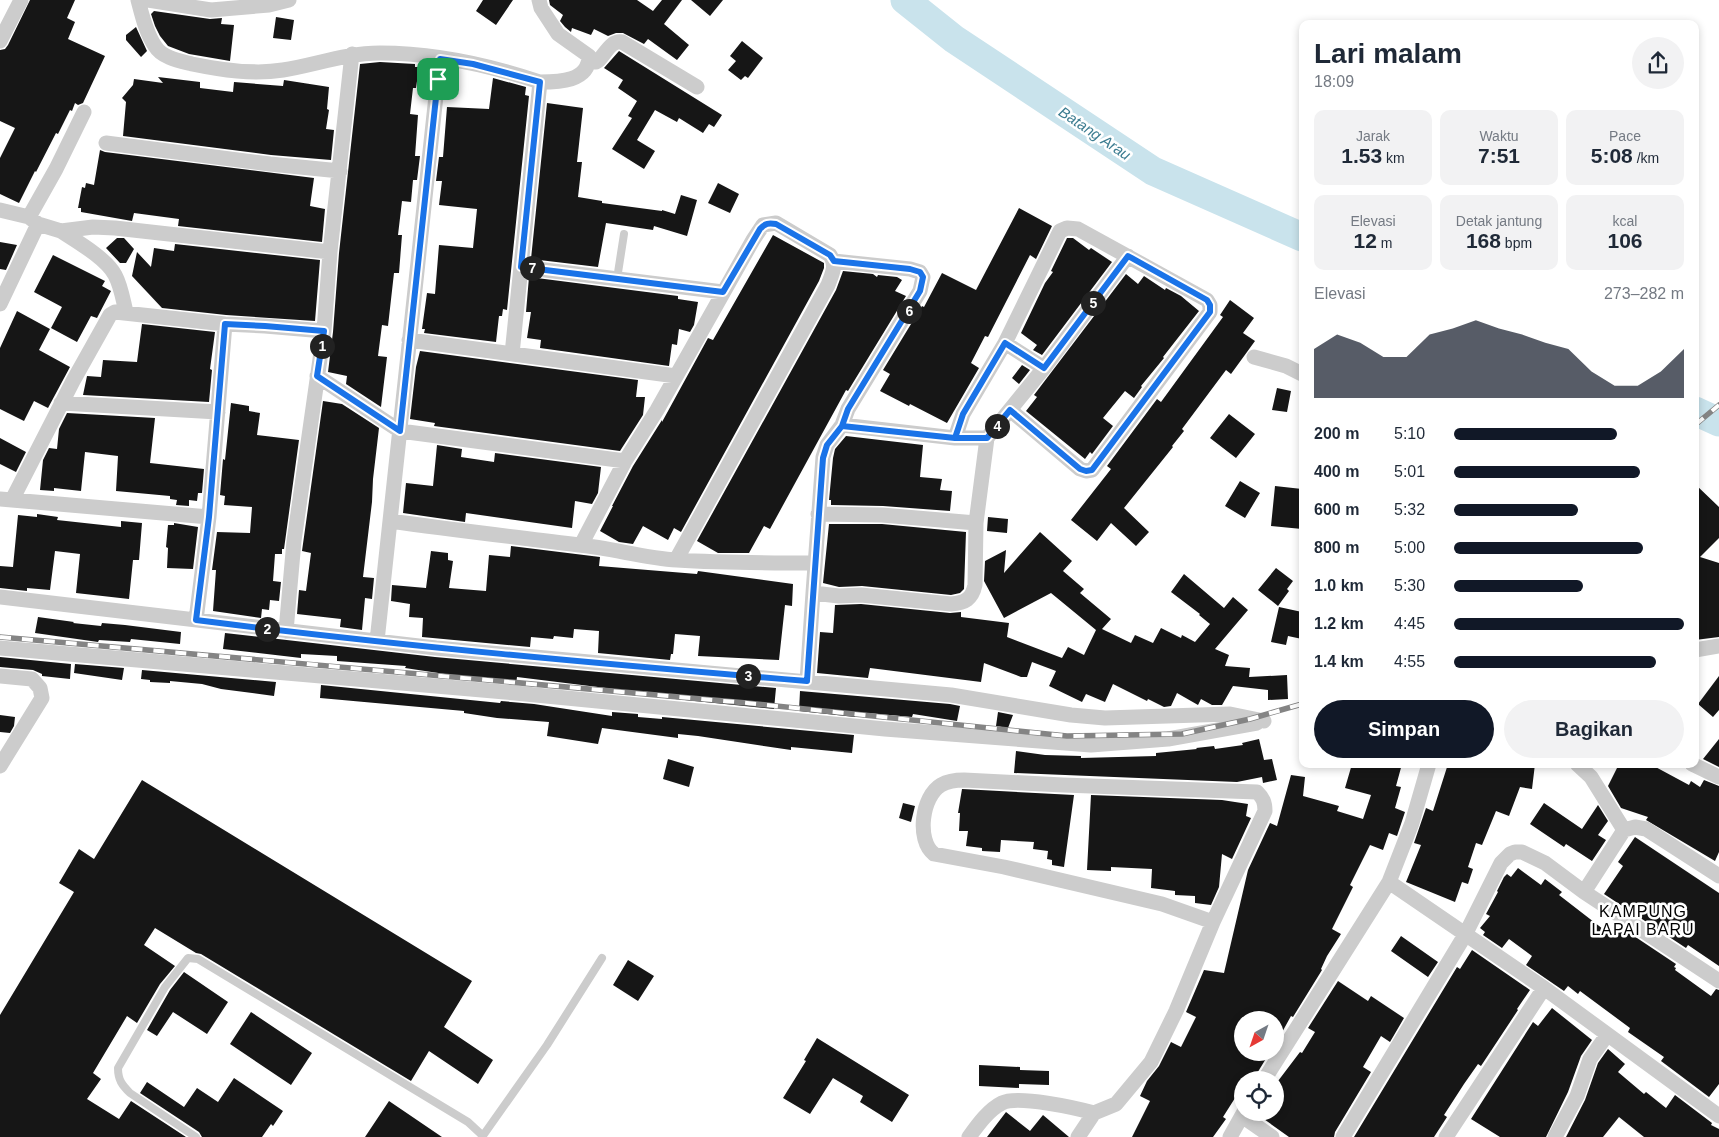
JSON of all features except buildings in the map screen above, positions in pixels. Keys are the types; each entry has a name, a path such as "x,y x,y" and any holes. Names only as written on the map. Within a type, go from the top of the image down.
{"street":[{"path":"0,41 21,0"},
{"path":"138,0 145,25 155,46 169,57 179,61 215,69 245,71 280,70 352,54 411,54 473,64 540,82 566,81 574,78 581,74 589,61 589,56 558,34 541,8 539,0"},
{"path":"148,0 211,10 270,5 289,0"},
{"path":"589,61 596,62 612,43 622,42 697,87"},
{"path":"286,631 294,541 324,331 330,252 352,54"},
{"path":"377,641 440,59"},
{"path":"512,354 540,82"},
{"path":"0,304 34,220 84,112"},
{"path":"106,143 340,171"},
{"path":"0,210 34,220 61,231 89,250 112,270 119,283 126,312"},
{"path":"581,545 625,461 760,229 766,224 776,224 830,255 834,261 834,269 828,285 676,560"},
{"path":"61,231 93,227 115,228 330,252"},
{"path":"955,438 963,414 1005,343 1060,231 1067,228 1078,229 1207,300 1210,305 1210,312 1092,470 1080,469 1010,410"},
{"path":"813,593 840,596 861,594 951,604 961,603 969,598 975,584 976,523 987,438 1044,368 1128,256"},
{"path":"807,681 823,458 827,445 842,426 848,409 920,291 923,277 920,272 910,269 834,261"},
{"path":"521,267 723,292"},
{"path":"209,517 6,500 110,315 115,312 225,324 324,331"},
{"path":"196,620 209,517 225,324"},
{"path":"409,340 676,376"},
{"path":"1005,343 1044,368"},
{"path":"1254,357 1286,366 1299,372"},
{"path":"317,376 400,431 625,461"},
{"path":"61,403 218,412"},
{"path":"842,426 955,438 987,438"},
{"path":"818,514 882,515 976,523"},
{"path":"390,521 581,545 634,555 676,560 736,563 814,563"},
{"path":"0,597 286,631 543,658 951,694 1071,715 1105,718 1230,714 1264,721 1168,739 1091,745 885,729 506,692 0,648"},
{"path":"1699,649 1719,646"},
{"path":"0,676 32,679 40,688 42,698 0,766"},
{"path":"1699,767 1719,777"},
{"path":"1270,1071 1389,882 1412,823 1428,768"},
{"path":"1581,768 1591,777 1624,830"},
{"path":"1078,1137 1094,1113 1116,1104 1151,1062 1176,1011 1212,922 1265,812 1263,798 1257,792 964,780 955,780 941,785 933,792 925,811 922,830 928,850 934,854 1004,867 1152,902 1212,922"},
{"path":"1584,892 1624,830 1635,827 1646,829 1719,876"},
{"path":"1343,1137 1466,935 1501,863 1506,856 1515,852 1522,852 1545,863 1584,892 1719,980"},
{"path":"1389,882 1544,988 1719,1116"},
{"path":"1446,1137 1544,988"},
{"path":"1555,1137 1576,1096 1590,1059 1606,1034"},
{"path":"968,1137 991,1111 1011,1100 1065,1106 1094,1113"},
{"path":"1230,1137 1239,1121"},
{"path":"1252,1121 1272,1137"}],"lane":[{"path":"617,279 624,234"},
{"path":"196,1137 130,1093 121,1083 118,1075 118,1068 165,988 188,958 198,959 468,1122 483,1136 547,1045 602,958"}],"waterway":[{"name":"Batang Arau","path":"905,0 954,39 1153,171 1299,236"},
{"name":"Batang Arau","path":"1699,413 1719,422"}],"railway":[{"path":"1699,422 1719,405"},
{"path":"0,637 747,703 1067,736 1182,734 1250,719 1299,705"}],"district":[{"name":"KAMPUNG LAPAI BARU","path":"1643,920"}],"route":[{"path":"438,79 400,431 317,376 324,331 225,324 209,517 196,620 436,648 807,681 823,458 827,445 842,426 955,438 987,438 1010,410 1080,469 1092,470 1210,312 1210,305 1207,300 1128,256 1044,368 1005,343 963,414 955,438 898,432 842,426 848,409 920,291 923,277 920,272 910,269 834,261 830,255 776,224 771,223 763,225 760,229 723,292 521,267 540,82 473,64 440,59 438,79"}]}
